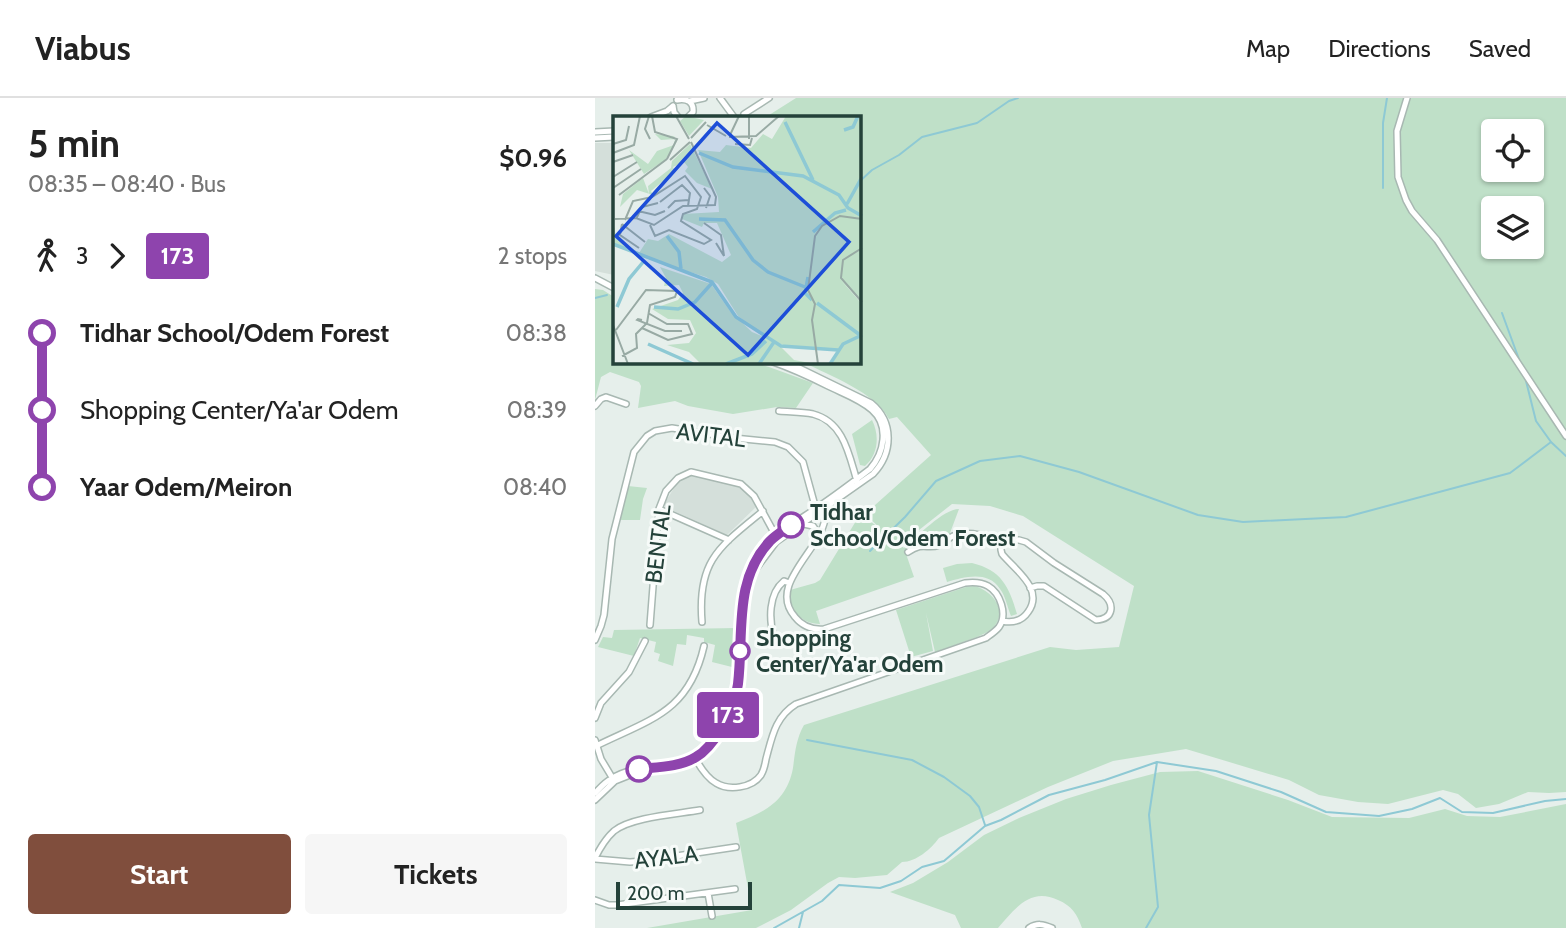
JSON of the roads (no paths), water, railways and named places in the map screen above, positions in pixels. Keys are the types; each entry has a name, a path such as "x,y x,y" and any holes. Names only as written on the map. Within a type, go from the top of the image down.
{"street":[{"path":"720,98 733,116"},
{"path":"744,114 759,101 769,98"},
{"path":"1407,98 1396,138 1398,177 1406,200 1437,240 1566,436"},
{"path":"688,99 691,114"},
{"path":"654,116 667,111 676,101 703,99"},
{"path":"691,114 703,99"},
{"path":"595,132 613,131"},
{"path":"595,138 613,137"},
{"path":"595,276 613,285"},
{"path":"779,364 795,369 875,413 882,427 881,448 874,464 857,482"},
{"path":"595,793 614,779 695,758 715,738 733,705 737,685 742,604 747,582 777,538 877,470 885,454 887,425 875,406 791,364"},
{"path":"595,407 606,397 626,404"},
{"path":"779,411 809,414 831,423 842,438 857,482"},
{"name":"AVITAL","path":"595,640 604,615 615,523 634,452 647,436 655,431 672,428 782,444 795,452 803,462 817,511"},
{"name":"BENTAL","path":"650,625 659,509 663,497 678,478 691,472 741,484 750,490 777,538"},
{"path":"659,509 729,540"},
{"path":"702,622 700,604 703,578 715,556 729,540 762,511"},
{"path":"777,538 801,525 817,511"},
{"path":"695,758 717,783 730,787 752,784 762,773 773,732 787,709 979,641 993,633 1002,621 998,596 988,586 974,582 824,629 807,628 788,608 786,599 789,583 821,532 825,519 817,511"},
{"path":"801,525 813,526 818,533 817,539"},
{"path":"908,552 918,545 939,545 955,535 974,534 1002,544"},
{"path":"1002,544 1011,540 1026,542 1103,594 1112,606 1107,617 1096,620 1044,586 1030,588"},
{"path":"1002,544 1002,554 1022,575 1030,588 1032,601 1027,614 1016,621 1002,621"},
{"path":"774,638 771,627 773,600 780,583 789,583"},
{"path":"595,718 601,703 629,672 645,641"},
{"path":"614,779 601,759 596,743 658,715 677,701 697,673 704,646"},
{"path":"595,800 614,779"},
{"path":"595,858 608,838 621,827 638,821 700,810"},
{"name":"AYALA","path":"595,858 643,861 736,847"},
{"path":"595,900 617,905 736,890"},
{"path":"708,893 712,916"},
{"path":"1029,928 1036,924 1052,928"}],"waterway":[{"path":"861,180 922,137 977,123 1009,101 1018,98"},
{"path":"1383,188 1383,123 1387,98"},
{"path":"595,298 607,295"},
{"path":"1502,313 1520,362"},
{"path":"1525,377 1536,421 1551,442 1566,456"},
{"path":"870,551 905,517 936,481 980,461 1020,456 1079,472 1198,515 1243,522 1346,517 1510,473 1551,442"},
{"path":"807,740 912,760 944,777 970,796 979,807 985,825"},
{"path":"774,928 822,901 839,885 880,888 901,881 922,867 944,861 985,826 1049,795 1157,762 1216,771 1281,792 1326,812 1379,816 1412,809 1440,798 1462,812 1493,813 1566,799"},
{"path":"1146,928 1158,907 1149,815 1157,762"},
{"path":"799,928 803,912"}],"place":[{"name":"Tidhar School/Odem Forest","path":"791,525"},
{"name":"Shopping Center/Ya'ar Odem","path":"740,651"}]}
